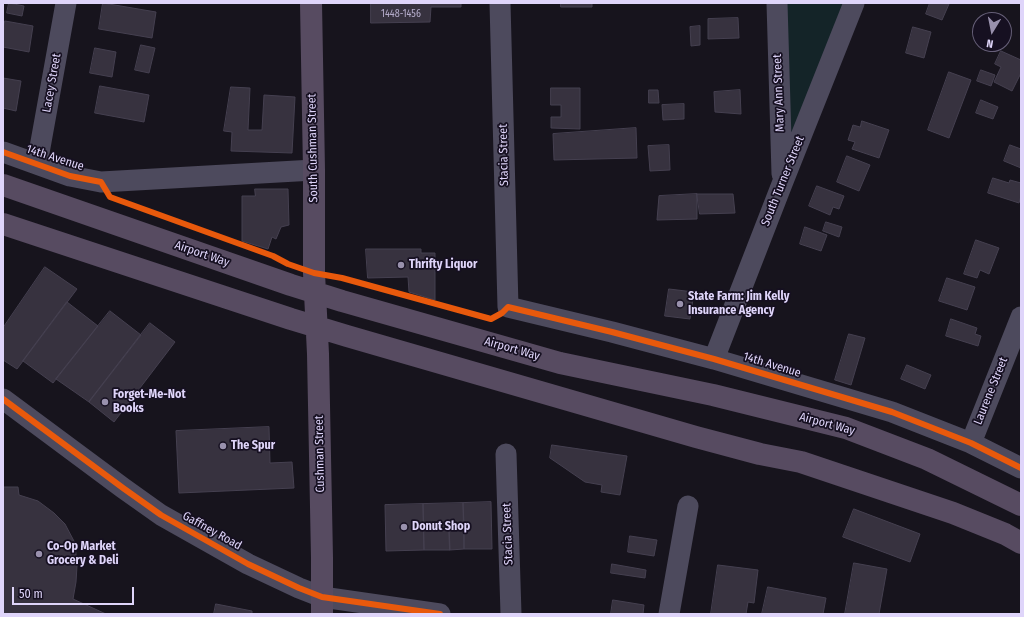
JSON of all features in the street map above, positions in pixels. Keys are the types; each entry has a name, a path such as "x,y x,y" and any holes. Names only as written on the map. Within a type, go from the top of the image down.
{"main road":[{"name":"South Cushman Street","path":"311,3 315,293"},
{"name":"Airport Way","path":"3,185 315,293 560,362 713,395 846,428 927,459 1021,505"},
{"path":"3,224 317,327 696,437 760,454 801,462 953,514 1005,534 1021,543"},
{"name":"Cushman Street","path":"315,293 317,327 322,605"}],"street":[{"name":"Lacey Street","path":"37,164 66,3"},
{"name":"Stacia Street","path":"500,3 508,307"},
{"name":"Mary Ann Street","path":"777,3 782,184"},
{"name":"South Turner Street","path":"714,359 854,3"},
{"name":"14th Avenue","path":"3,152 70,176 101,182 314,170"},
{"name":"14th Avenue","path":"508,307 612,332 714,359 892,412 971,443 1021,468"},
{"name":"Laurene Street","path":"971,443 1021,317"},
{"name":"Gaffney Road","path":"3,399 161,515 248,564 299,588 322,605 440,614"},
{"name":"Stacia Street","path":"506,454 511,614"},
{"path":"669,614 688,506"}],"shaded area":[{"path":"777,3 854,3 782,184"}],"building":[{"path":"9,3 24,6 22,16 7,13"},
{"path":"103,3 156,12 152,38 99,29"},
{"path":"371,3 461,3 461,7 431,7 430,22 371,23"},
{"path":"561,3 592,3 592,7 561,7"},
{"path":"930,3 949,4 942,20 926,14"},
{"path":"738,18 739,38 708,39 708,19"},
{"path":"5,21 33,26 29,52 3,47"},
{"path":"700,26 700,45 691,46 690,27"},
{"path":"913,27 931,32 924,58 906,53"},
{"path":"141,45 155,48 149,73 135,70"},
{"path":"95,48 116,52 112,77 90,73"},
{"path":"1001,52 1021,60 1021,73 1012,91 994,82 1001,67 995,64"},
{"path":"981,70 995,75 991,86 977,81"},
{"path":"949,72 971,80 949,138 928,130"},
{"path":"3,78 21,81 16,111 3,108"},
{"path":"100,86 149,95 144,122 95,113"},
{"path":"231,87 250,88 248,130 262,130 264,95 295,97 292,153 231,151 232,132 224,131"},
{"path":"551,88 580,88 580,129 551,128 551,117 561,117 561,105 551,105"},
{"path":"649,90 658,90 659,103 649,103"},
{"path":"740,90 741,114 715,112 714,92"},
{"path":"981,100 998,107 993,119 976,113"},
{"path":"684,104 684,119 663,120 662,105"},
{"path":"862,121 889,130 879,158 852,149 855,142 848,140 853,125 860,127"},
{"path":"636,128 637,158 554,160 553,134"},
{"path":"669,145 670,170 650,171 648,146"},
{"path":"1010,145 1021,149 1021,168 1004,161"},
{"path":"847,156 870,165 859,191 837,182"},
{"path":"993,178 1009,183 1010,180 1021,183 1021,196 1019,203 988,193"},
{"path":"817,186 844,196 839,209 833,207 830,215 809,206"},
{"path":"255,189 288,189 289,225 281,227 276,239 272,237 268,249 242,241 242,196 255,196"},
{"path":"697,194 697,219 657,220 659,196"},
{"path":"697,194 733,194 735,213 700,214"},
{"path":"826,222 842,227 839,237 823,231"},
{"path":"805,227 827,235 821,251 800,244"},
{"path":"976,240 999,248 989,274 980,270 977,278 964,274"},
{"name":"Thrifty Liquor","path":"366,249 421,249 421,253 435,253 435,300 409,292 408,277 368,278"},
{"path":"45,267 77,289 17,369 3,360 3,328"},
{"path":"947,278 975,287 967,310 939,301"},
{"name":"State Farm: Jim Kelly Insurance Agency","path":"669,289 694,292 690,319 665,316"},
{"path":"67,302 98,326 53,383 23,361"},
{"path":"110,311 141,335 89,402 56,379"},
{"path":"951,319 977,328 975,334 981,336 978,346 946,336"},
{"path":"150,323 175,342 114,422 89,402"},
{"path":"849,334 865,338 851,385 835,380"},
{"path":"907,365 931,375 925,389 901,379"},
{"name":"The Spur","path":"269,427 270,463 292,462 294,488 179,493 176,431"},
{"path":"552,445 627,456 620,495 601,492 602,485 585,482 550,458"},
{"name":"Co-Op Market Grocery & Deli","path":"3,487 18,487 19,495 38,501 54,513 65,524 75,543 77,566 73,599 106,614 3,614"},
{"path":"491,502 492,549 464,549 463,503"},
{"path":"463,503 464,525 449,525 450,550 424,550 423,504"},
{"name":"Donut Shop","path":"423,504 424,550 386,551 385,505"},
{"path":"854,509 920,534 910,562 843,537"},
{"path":"449,525 464,525 464,549 450,550"},
{"path":"630,536 657,540 654,556 628,552"},
{"path":"854,563 887,569 879,614 845,614"},
{"path":"612,564 646,570 645,578 611,573"},
{"path":"718,565 758,570 754,603 748,602 746,614 711,614"},
{"path":"768,587 826,598 823,614 762,614"},
{"path":"613,600 644,605 643,614 611,614"},
{"path":"216,604 252,611 252,614 214,614"}],"cycle path":[{"path":"3,152 70,176 101,182 110,197 273,256 288,264 314,273 342,278 491,319 502,313 508,307 612,332 714,359 892,412 971,443 1021,468"},
{"path":"3,399 161,515 248,564 322,597 440,614"}],"place":[{"name":"Thrifty Liquor","path":"401,265"},
{"name":"State Farm: Jim Kelly Insurance Agency","path":"680,304"},
{"name":"Forget-Me-Not Books","path":"105,402"},
{"name":"The Spur","path":"223,446"},
{"name":"Donut Shop","path":"404,527"},
{"name":"Co-Op Market Grocery & Deli","path":"39,554"}]}
